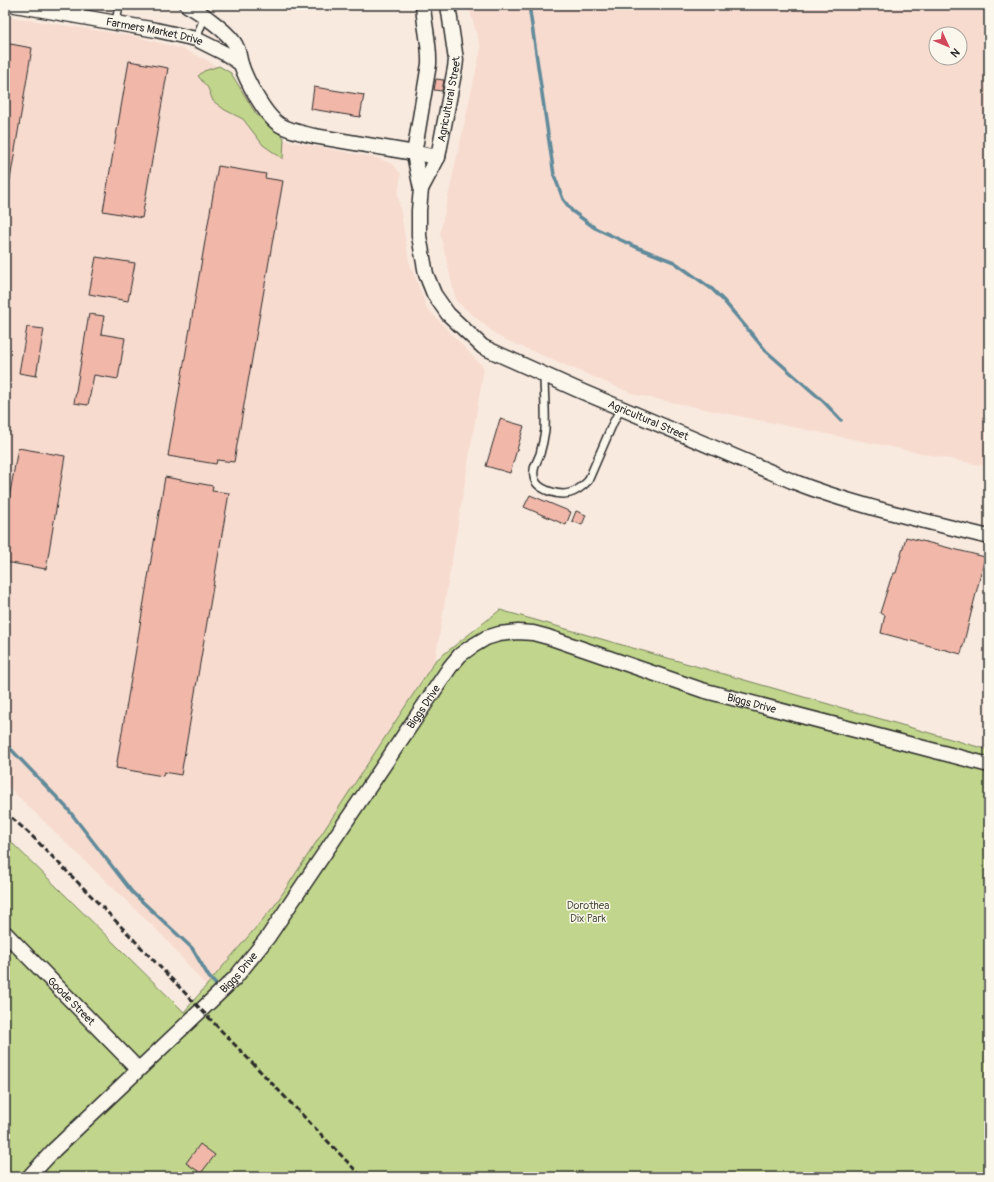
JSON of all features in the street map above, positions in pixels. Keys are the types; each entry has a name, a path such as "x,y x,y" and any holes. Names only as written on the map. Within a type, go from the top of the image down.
{"street":[{"name":"Farmers Market Drive","path":"15,5 60,9 116,23 196,39 226,54 241,64"},
{"name":"Farmers Market Drive","path":"188,5 205,15 236,46 241,64 253,91 264,108 279,124 295,132 308,135 438,157"},
{"name":"Agricultural Street","path":"423,5 425,30 430,53 414,154 421,189 419,236 426,274 434,294 448,314 483,347 621,408 817,490 887,511 989,537"},
{"name":"Agricultural Street","path":"421,189 438,157 456,60 448,5"},
{"name":"Biggs Drive","path":"29,1177 54,1150 138,1069 236,978 272,931 450,667 460,655 486,638 499,634 518,632 548,637 702,690 989,765"},
{"name":"Goode Street","path":"5,933 138,1069"}],"lane":[{"path":"116,23 119,5"},
{"path":"196,39 205,15"},
{"path":"544,374 545,430 540,453 534,469 534,479 539,486 548,490 561,494 571,493 581,488 588,481 613,422 621,408"}],"shaded area":[{"path":"468,5 989,5 989,467 636,395 499,337 456,301 440,233 481,48"},
{"path":"5,16 134,36 183,49 207,60 233,77 255,107 283,140 377,158 393,164 401,174 398,195 409,261 427,308 484,368 435,661 275,905 206,986 162,935 5,784"}],"green space":[{"path":"219,66 231,73 256,114 284,138 283,159 263,145 243,119 225,110 213,101 208,88 198,76 204,71"},
{"name":"Dorothea Dix Park","path":"500,610 989,750 989,1177 5,1177 5,836 184,1012 275,905 435,661"}],"building":[{"path":"5,43 32,48 10,180 5,179"},
{"path":"129,61 168,68 142,218 103,211"},
{"path":"436,79 444,80 442,91 434,90"},
{"path":"314,87 364,95 360,117 311,109"},
{"path":"218,166 266,174 265,178 283,181 234,462 217,460 216,464 168,456"},
{"path":"96,257 135,263 128,301 89,294"},
{"path":"89,314 104,316 101,334 125,338 118,379 94,375 88,405 74,403"},
{"path":"27,327 44,329 36,376 19,373"},
{"path":"500,419 524,426 510,473 486,466"},
{"path":"18,448 65,456 46,569 5,562 5,521"},
{"path":"165,477 213,486 212,491 229,493 181,775 164,772 163,776 116,768"},
{"path":"530,495 571,512 566,525 524,507"},
{"path":"576,511 586,515 582,525 572,521"},
{"path":"906,537 985,557 961,654 881,633 885,615 880,613 891,578 894,573 896,573"},
{"path":"200,1144 215,1155 201,1173 186,1163"}],"waterway":[{"path":"529,5 554,175 563,199 572,211 595,228 636,247 674,262 712,289 766,351 824,402 841,420"},
{"path":"5,743 67,808 132,892 192,948 209,977 219,988"}],"railway":[{"path":"5,812 31,835 111,916 362,1177"}]}
